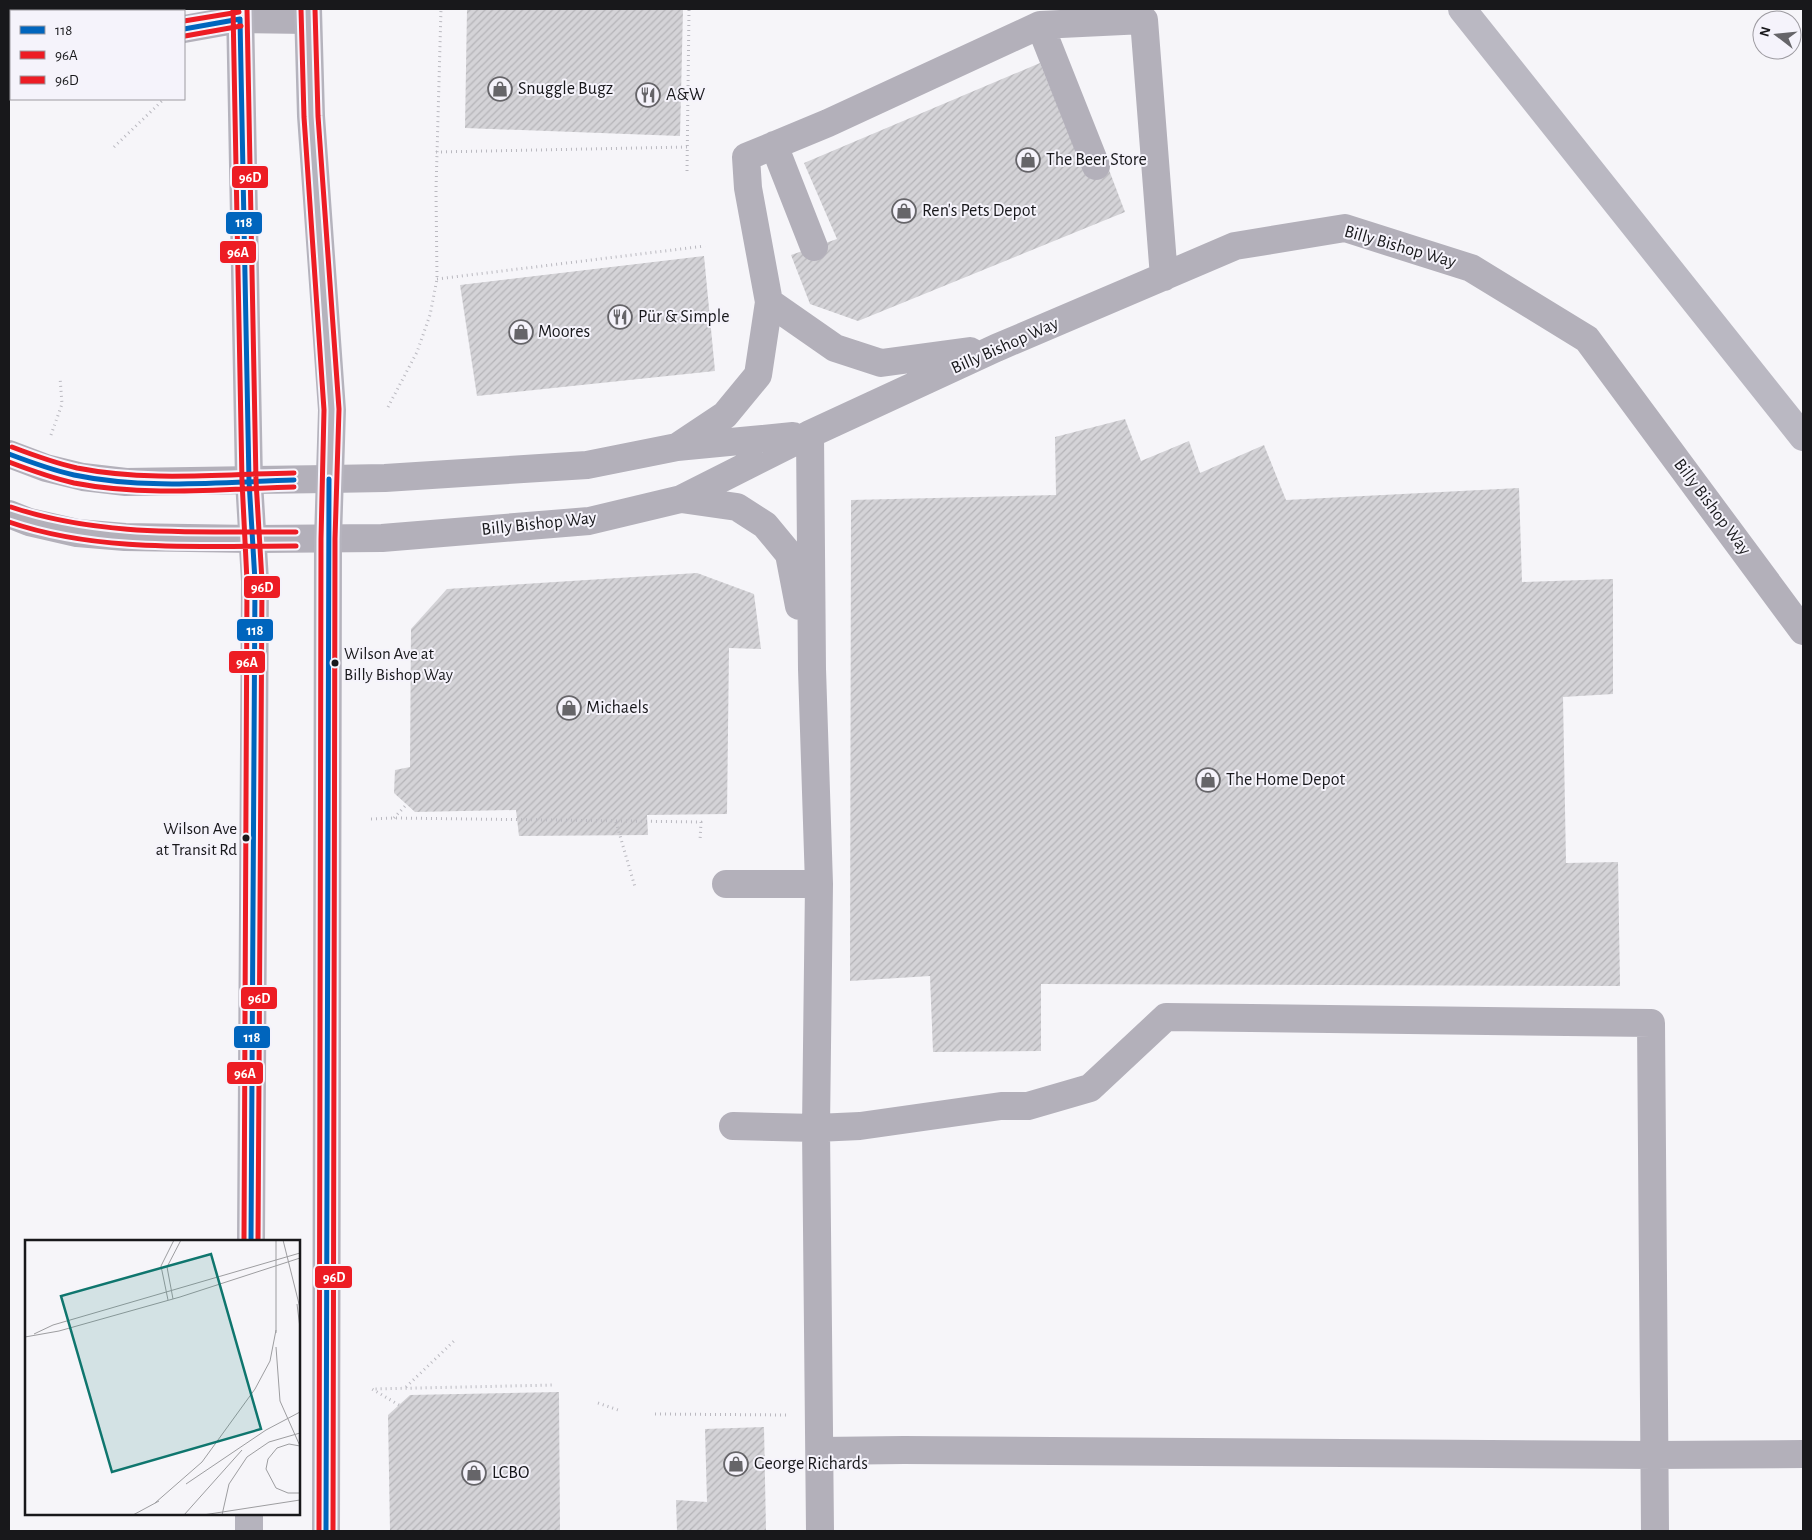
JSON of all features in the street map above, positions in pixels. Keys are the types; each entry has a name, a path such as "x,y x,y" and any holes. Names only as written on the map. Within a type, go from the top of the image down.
{"highway":[{"path":"1462,9 1803,437"}],"main road":[{"path":"240,14 249,481 255,591 251,1240"},
{"path":"308,14 311,116 332,410 328,539 326,1531"},
{"path":"249,1515 249,1531"}],"street":[{"path":"185,28 240,14 308,14"},
{"path":"677,447 725,415 758,375 768,302 748,188 746,157 828,123 1040,25 1144,20 1164,277"},
{"path":"1040,25 1096,166"},
{"path":"774,145 814,247"},
{"name":"Billy Bishop Way","path":"9,514 30,522 77,533 125,537 252,539 382,538 589,521 681,499 810,434 996,348 1235,246 1345,228 1471,268 1587,339 1803,631"},
{"path":"768,302 834,348 881,362 996,348"},
{"path":"810,434 812,669 819,884 816,1128 820,1531"},
{"name":"Billy Bishop Way","path":"9,454 46,468 83,477 126,482 249,481 395,477 586,465 677,447 810,434"},
{"path":"681,499 738,507 765,525 789,554 812,669"},
{"path":"726,884 819,884"},
{"path":"733,1126 816,1128 860,1126 1000,1106 1028,1106 1090,1088 1166,1018 1651,1023 1655,1531"},
{"path":"820,1451 1803,1454"}],"path":[{"path":"388,407 418,352 430,315 436,279 436,152 441,9"},
{"path":"687,171 689,9"},
{"path":"114,147 163,100"},
{"path":"436,152 688,147"},
{"path":"436,279 705,246"},
{"path":"51,436 62,404 60,377"},
{"path":"394,818 406,805"},
{"path":"371,819 701,822 700,841"},
{"path":"616,822 635,887"},
{"path":"405,1388 454,1341"},
{"path":"400,1405 372,1389 555,1385"},
{"path":"598,1403 621,1411"},
{"path":"655,1414 790,1415"}],"building":[{"path":"467,9 683,9 680,136 465,128"},
{"path":"1040,63 1084,171 1106,162 1125,212 858,321 810,304 791,255 837,239 804,163"},
{"path":"704,256 715,371 477,396 460,285"},
{"name":"The Home Depot","path":"1125,419 1141,461 1189,441 1200,473 1264,445 1286,500 1519,488 1522,582 1613,579 1613,694 1563,697 1566,863 1618,862 1620,986 1041,984 1041,1051 933,1052 930,976 850,981 851,500 1056,495 1055,437"},
{"name":"Michaels","path":"697,573 754,594 761,649 729,648 727,814 647,815 648,835 519,836 516,810 415,812 394,793 395,770 410,767 411,629 447,589"},
{"name":"LCBO","path":"559,1392 560,1531 390,1531 388,1415 410,1395"},
{"name":"George Richards","path":"764,1427 766,1531 677,1531 676,1500 707,1502 705,1429"}],"transit line":[{"name":"96A","path":"233,9 242,481 247,581 244,1240"},
{"name":"96D","path":"247,9 256,481 262,581 258,1240"},
{"name":"96A","path":"301,9 304,117 324,410 321,539 319,1531"},
{"name":"96D","path":"315,9 318,116 339,409 335,539 333,1531"},
{"name":"96D","path":"185,21 239,12"},
{"name":"118","path":"240,19 249,481 255,581 251,1240"},
{"name":"118","path":"185,29 240,19"},
{"name":"96A","path":"185,36 241,26"},
{"name":"96D","path":"12,447 77,468 131,475 185,476 294,473"},
{"name":"118","path":"9,454 49,468 101,480 156,484 294,480"},
{"name":"96A","path":"9,462 74,483 129,490 184,491 294,487"},
{"name":"118","path":"326,1531 329,479"},
{"name":"96D","path":"11,507 46,517 116,528 189,532 296,532"},
{"name":"96A","path":"9,522 43,532 115,543 188,547 296,546"}],"place":[{"name":"Snuggle Bugz","path":"500,89"},
{"name":"A&W","path":"648,95"},
{"name":"The Beer Store","path":"1028,160"},
{"name":"Ren's Pets Depot","path":"904,211"},
{"name":"Pür & Simple","path":"620,317"},
{"name":"Moores","path":"521,332"},
{"name":"Wilson Ave at Billy Bishop Way","path":"335,663"},
{"name":"Michaels","path":"569,708"},
{"name":"The Home Depot","path":"1208,780"},
{"name":"Wilson Ave at Transit Rd","path":"246,838"},
{"name":"George Richards","path":"736,1464"},
{"name":"LCBO","path":"474,1473"}]}
